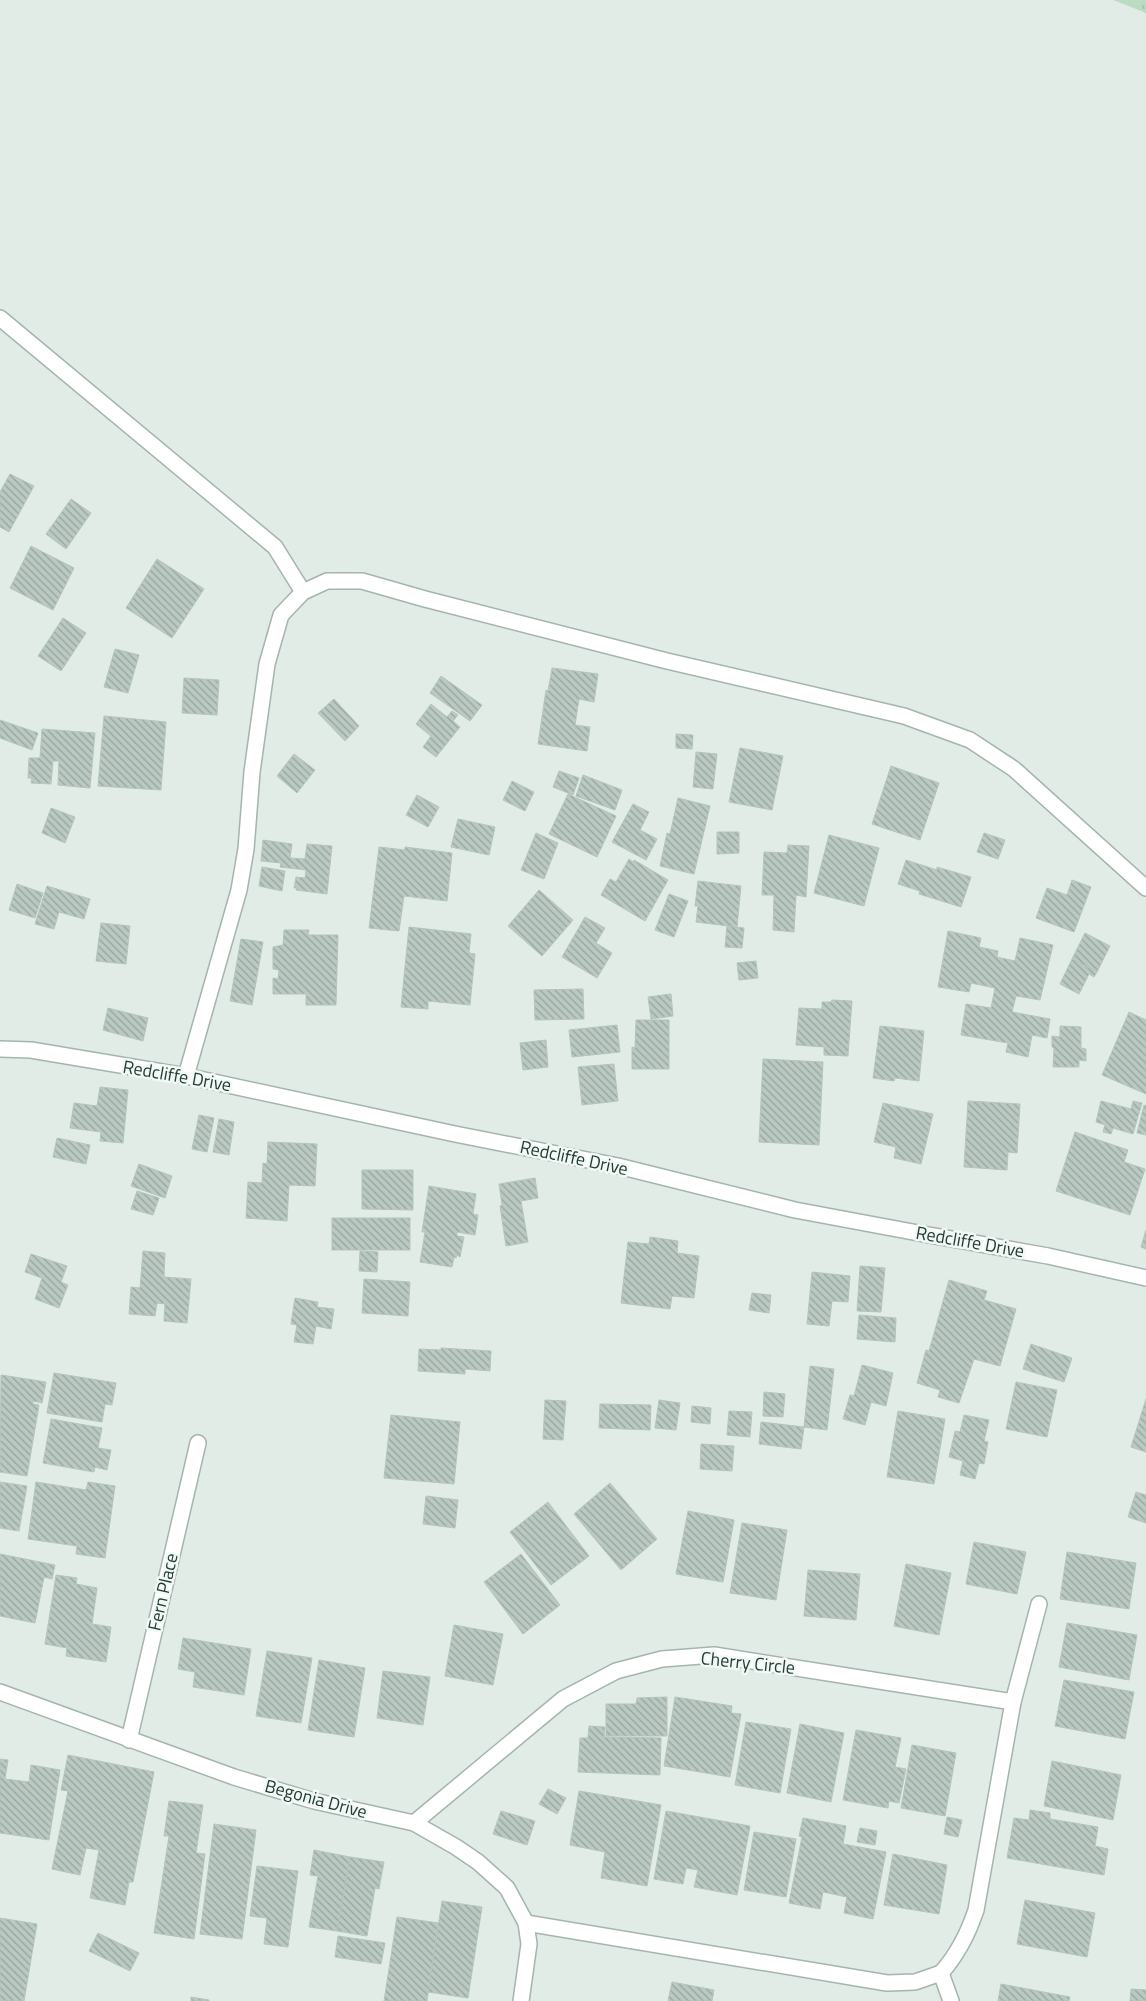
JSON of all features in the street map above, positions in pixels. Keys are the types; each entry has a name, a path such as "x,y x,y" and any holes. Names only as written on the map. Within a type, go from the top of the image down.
{"street":[{"path":"0,318 275,547 303,592"},
{"path":"186,1076 239,890 246,849 252,772 267,664 281,615 303,592 327,581 362,580 425,599 667,661 904,716 970,740 1014,769 1146,888"},
{"name":"Redcliffe Drive","path":"0,1049 31,1050 186,1076 454,1134 618,1166 795,1210 929,1236 1048,1256 1146,1278"},
{"name":"Fern Place","path":"129,1740 198,1443"},
{"path":"526,1922 886,1983 915,1982 941,1974 956,1957 968,1935 976,1910 1014,1702 1039,1604"},
{"name":"Cherry Circle","path":"414,1824 563,1699 616,1671 662,1659 714,1656 1014,1702"},
{"name":"Begonia Drive","path":"0,1692 234,1777 314,1801 414,1824 478,1862 507,1888 526,1922 529,1944 521,2001"},
{"path":"941,1974 951,2001"}],"green space":[{"path":"1113,0 1146,0 1146,13"}],"building":[{"path":"10,474 34,486 9,532 0,527 0,492"},
{"path":"71,499 91,513 66,549 46,534"},
{"path":"31,546 74,568 53,610 10,588"},
{"path":"157,559 204,589 172,638 126,608"},
{"path":"63,618 86,633 61,671 38,656"},
{"path":"115,649 139,655 128,693 104,687"},
{"path":"552,668 598,674 594,702 579,699 575,725 590,727 587,751 538,744 546,690 548,691"},
{"path":"441,676 482,705 470,721 430,693"},
{"path":"184,678 219,680 217,715 182,713"},
{"path":"334,699 359,726 345,741 318,713"},
{"path":"431,704 447,717 452,711 458,715 453,721 460,727 436,757 423,747 431,736 416,724"},
{"path":"104,716 166,722 161,790 98,786"},
{"path":"0,720 38,733 32,750 0,738"},
{"path":"42,729 95,733 90,788 58,785 59,761 53,761 51,784 31,783 32,778 28,778 29,758 40,758"},
{"path":"676,734 693,735 692,749 676,748"},
{"path":"740,748 783,756 772,810 729,802"},
{"path":"696,752 717,754 713,789 693,787"},
{"path":"294,754 315,770 297,793 277,776"},
{"path":"891,766 939,783 920,840 872,824"},
{"path":"559,771 579,778 573,795 553,787"},
{"path":"583,775 622,790 615,810 576,796"},
{"path":"512,781 534,792 525,811 503,800"},
{"path":"568,794 616,816 597,857 549,834"},
{"path":"417,795 439,807 428,827 406,815"},
{"path":"678,798 710,806 694,874 660,866 667,833 670,834"},
{"path":"633,804 649,812 640,830 657,839 646,860 612,842"},
{"path":"51,808 75,817 65,843 42,833"},
{"path":"458,819 495,827 489,855 451,847"},
{"path":"717,832 739,832 739,853 717,854"},
{"path":"536,833 558,843 544,879 521,870"},
{"path":"984,833 1005,840 998,859 977,852"},
{"path":"829,835 879,848 864,906 814,893"},
{"path":"263,840 292,844 290,858 305,859 307,844 332,846 327,894 296,890 297,888 294,888 296,877 305,878 306,870 280,867 281,863 261,861"},
{"path":"788,845 809,846 806,897 796,895 794,932 773,930 774,895 762,895 764,852 787,853"},
{"path":"379,847 405,850 405,847 452,853 447,901 404,896 399,931 369,928"},
{"path":"629,859 668,880 645,921 601,895 610,879 616,882"},
{"path":"906,860 937,870 937,867 971,877 961,907 919,894 920,891 898,884"},
{"path":"262,867 285,871 282,891 259,886"},
{"path":"1072,880 1091,887 1074,932 1036,918 1047,888 1067,895"},
{"path":"698,881 741,886 737,927 696,922 698,906 695,906"},
{"path":"17,884 43,893 35,918 9,910"},
{"path":"47,886 90,899 84,919 59,912 54,929 35,924"},
{"path":"539,890 573,920 542,956 508,926"},
{"path":"669,894 688,901 674,937 655,930"},
{"path":"585,917 605,928 596,943 612,953 597,978 562,957"},
{"path":"101,923 130,926 126,964 96,961"},
{"path":"727,926 744,928 742,948 725,947"},
{"path":"409,927 471,934 469,953 475,954 470,1005 428,1001 428,1009 401,1007"},
{"path":"284,930 309,930 308,935 338,935 336,1005 306,1005 306,994 273,994 273,978 278,979 279,970 273,969 273,947 283,945"},
{"path":"948,931 981,938 979,947 998,951 997,957 1015,961 1020,938 1053,945 1040,1000 1016,996 1012,1012 1050,1019 1047,1038 1032,1035 1028,1057 1006,1052 1008,1043 961,1035 966,1004 991,1008 995,988 971,983 969,992 938,987"},
{"path":"1085,933 1110,946 1097,972 1072,959"},
{"path":"241,939 263,942 252,1005 230,1001"},
{"path":"1072,959 1097,972 1094,977 1089,974 1079,994 1060,984"},
{"path":"756,961 758,978 739,980 737,963"},
{"path":"583,989 584,1019 535,1020 534,990"},
{"path":"671,994 673,1016 651,1019 648,997"},
{"path":"832,1000 852,1001 848,1056 824,1055 824,1047 796,1045 799,1008 822,1009 822,1002 831,1002"},
{"path":"108,1008 148,1018 143,1041 103,1030"},
{"path":"1129,1012 1146,1020 1146,1094 1102,1075"},
{"path":"636,1020 669,1020 669,1069 632,1069 632,1047 635,1048"},
{"path":"617,1025 620,1052 572,1057 569,1030"},
{"path":"880,1026 924,1031 919,1081 895,1078 894,1081 873,1078"},
{"path":"1060,1026 1081,1027 1081,1048 1086,1049 1086,1061 1079,1060 1079,1067 1053,1067 1054,1048 1052,1047 1052,1036 1060,1037"},
{"path":"546,1040 548,1067 523,1070 520,1043"},
{"path":"763,1059 823,1062 819,1145 759,1142"},
{"path":"614,1064 618,1101 582,1105 578,1067"},
{"path":"100,1087 128,1090 123,1143 100,1141 101,1132 70,1128 74,1103 97,1106"},
{"path":"968,1101 1020,1104 1017,1153 1008,1152 1007,1170 964,1167"},
{"path":"1101,1101 1131,1109 1133,1101 1142,1103 1133,1134 1113,1128 1111,1134 1103,1132 1105,1125 1096,1122"},
{"path":"883,1103 933,1114 921,1164 894,1158 896,1147 874,1142"},
{"path":"1144,1105 1146,1106 1146,1135 1137,1133"},
{"path":"199,1115 214,1118 207,1152 192,1149"},
{"path":"219,1119 234,1122 229,1155 213,1152"},
{"path":"1075,1132 1128,1150 1124,1162 1145,1169 1130,1215 1056,1191"},
{"path":"57,1138 90,1145 86,1164 53,1157"},
{"path":"268,1142 317,1144 315,1186 289,1185 287,1221 246,1218 248,1182 262,1183 263,1163 267,1164"},
{"path":"139,1164 172,1176 165,1198 131,1186"},
{"path":"362,1170 413,1170 413,1210 362,1209"},
{"path":"535,1178 538,1198 521,1201 528,1242 506,1246 499,1184"},
{"path":"429,1186 476,1194 473,1214 478,1215 475,1235 457,1232 457,1236 464,1237 460,1257 457,1255 456,1258 454,1257 452,1267 420,1262 425,1232 422,1232"},
{"path":"137,1191 159,1198 153,1215 131,1209"},
{"path":"332,1218 410,1218 410,1250 332,1250"},
{"path":"1146,1230 1146,1249 1141,1247"},
{"path":"650,1237 678,1241 677,1253 699,1256 694,1298 672,1296 670,1309 621,1303 628,1242 649,1244"},
{"path":"143,1251 165,1253 164,1277 191,1279 187,1323 164,1321 165,1304 157,1303 155,1316 129,1314 131,1287 140,1288"},
{"path":"360,1251 378,1252 377,1272 359,1271"},
{"path":"31,1254 67,1266 61,1282 68,1285 59,1308 35,1299 42,1278 25,1272"},
{"path":"860,1266 885,1268 881,1312 857,1311"},
{"path":"812,1272 850,1276 848,1302 832,1301 829,1326 807,1324"},
{"path":"364,1279 410,1282 408,1316 362,1313"},
{"path":"949,1280 987,1291 984,1300 1016,1309 1000,1366 974,1359 959,1403 938,1397 940,1390 917,1383 926,1350 929,1351"},
{"path":"752,1293 771,1295 769,1313 749,1310"},
{"path":"295,1298 318,1302 317,1307 334,1309 331,1329 316,1326 313,1344 294,1342 297,1325 291,1324"},
{"path":"859,1315 896,1318 895,1342 857,1339"},
{"path":"1031,1344 1072,1358 1064,1382 1023,1369"},
{"path":"441,1348 491,1351 490,1371 465,1369 465,1374 418,1371 419,1349 441,1350"},
{"path":"862,1365 893,1373 886,1406 871,1402 865,1425 843,1419 850,1395 854,1396"},
{"path":"810,1366 834,1369 827,1430 804,1427"},
{"path":"54,1373 116,1383 112,1405 105,1404 102,1422 47,1413"},
{"path":"1,1375 46,1382 42,1403 33,1401 33,1404 39,1405 27,1476 0,1472"},
{"path":"1016,1382 1057,1390 1047,1437 1006,1429"},
{"path":"764,1392 785,1394 783,1417 763,1416"},
{"path":"1146,1399 1146,1452 1131,1447"},
{"path":"545,1400 566,1401 563,1440 543,1439"},
{"path":"659,1400 680,1403 676,1430 655,1428"},
{"path":"600,1404 651,1405 650,1430 599,1428"},
{"path":"692,1406 711,1408 710,1424 691,1422"},
{"path":"729,1411 752,1412 750,1437 727,1435"},
{"path":"898,1411 945,1419 934,1484 887,1477"},
{"path":"391,1415 460,1422 454,1484 384,1478"},
{"path":"964,1415 989,1420 984,1441 988,1442 984,1464 979,1463 975,1479 960,1475 963,1461 949,1457 955,1431 960,1432"},
{"path":"51,1419 102,1428 98,1448 111,1450 107,1470 95,1467 94,1472 43,1463"},
{"path":"761,1422 804,1427 801,1449 759,1444"},
{"path":"701,1444 734,1446 732,1471 700,1469"},
{"path":"0,1482 27,1486 19,1531 0,1528"},
{"path":"36,1482 86,1490 88,1482 115,1486 105,1558 76,1554 77,1546 28,1539"},
{"path":"610,1483 657,1539 621,1570 574,1514"},
{"path":"1136,1492 1146,1495 1146,1523 1128,1517"},
{"path":"426,1496 458,1500 455,1528 423,1524"},
{"path":"548,1502 589,1556 551,1585 510,1532"},
{"path":"688,1511 734,1520 723,1582 676,1574"},
{"path":"742,1523 787,1530 776,1600 730,1593"},
{"path":"974,1542 1026,1552 1017,1594 966,1584"},
{"path":"1067,1552 1136,1563 1129,1609 1060,1599"},
{"path":"0,1554 55,1565 52,1579 44,1577 35,1623 0,1616"},
{"path":"521,1554 560,1605 523,1634 484,1582"},
{"path":"906,1564 951,1573 939,1635 894,1626"},
{"path":"808,1570 860,1574 856,1620 804,1616"},
{"path":"56,1575 77,1578 76,1584 97,1588 92,1624 111,1627 106,1662 66,1656 67,1648 45,1644"},
{"path":"1067,1623 1137,1635 1129,1680 1059,1667"},
{"path":"454,1625 503,1634 493,1685 445,1676"},
{"path":"183,1638 251,1649 244,1695 193,1687 195,1672 178,1669"},
{"path":"267,1651 312,1658 301,1723 256,1716"},
{"path":"319,1660 365,1668 354,1737 308,1730"},
{"path":"383,1671 430,1677 423,1725 377,1718"},
{"path":"1064,1680 1134,1692 1125,1739 1055,1726"},
{"path":"667,1697 667,1736 606,1736 606,1704 636,1704 637,1698"},
{"path":"675,1697 732,1706 731,1713 741,1714 730,1777 664,1766"},
{"path":"746,1722 791,1729 780,1793 735,1785"},
{"path":"800,1724 844,1733 831,1802 787,1793"},
{"path":"589,1726 605,1727 604,1737 661,1738 660,1775 578,1772 580,1738 588,1738"},
{"path":"856,1730 901,1738 895,1767 906,1769 899,1803 889,1801 888,1808 843,1800"},
{"path":"912,1745 956,1753 945,1816 901,1808"},
{"path":"68,1755 154,1772 133,1882 129,1882 125,1905 90,1898 99,1850 86,1848 80,1875 52,1869 68,1791 61,1790"},
{"path":"0,1759 8,1760 5,1779 29,1782 31,1765 60,1770 49,1840 0,1833"},
{"path":"1052,1761 1121,1775 1113,1820 1044,1806"},
{"path":"548,1789 566,1798 557,1814 539,1804"},
{"path":"579,1791 661,1805 647,1886 601,1878 605,1852 570,1845"},
{"path":"169,1801 203,1805 196,1853 205,1854 194,1939 154,1933 169,1836 164,1836"},
{"path":"1030,1810 1050,1813 1050,1819 1098,1827 1095,1846 1108,1849 1104,1875 1007,1858 1014,1818 1029,1820"},
{"path":"501,1811 535,1821 527,1845 493,1834"},
{"path":"666,1811 750,1826 737,1895 694,1887 698,1870 686,1868 683,1884 654,1879"},
{"path":"947,1817 962,1820 958,1837 944,1834"},
{"path":"803,1818 846,1826 843,1844 886,1852 873,1919 844,1913 847,1897 823,1892 820,1909 789,1903 802,1837 799,1836"},
{"path":"214,1824 256,1830 242,1939 200,1934"},
{"path":"860,1828 877,1831 875,1845 857,1842"},
{"path":"754,1832 796,1839 786,1897 744,1890"},
{"path":"314,1850 350,1857 337,1931 309,1927 318,1876 310,1875"},
{"path":"893,1854 947,1865 939,1914 884,1905"},
{"path":"350,1857 384,1862 379,1889 375,1888 367,1936 337,1931"},
{"path":"257,1866 298,1871 288,1947 264,1944 267,1918 250,1916"},
{"path":"1025,1900 1095,1913 1087,1957 1017,1944"},
{"path":"442,1901 482,1907 468,1998 428,1992"},
{"path":"397,1917 438,1923 427,2001 384,2001"},
{"path":"0,1918 37,1924 24,2001 0,2001"},
{"path":"98,1933 139,1953 130,1971 89,1951"},
{"path":"338,1936 385,1943 381,1964 335,1957"},
{"path":"672,1982 714,1990 712,2001 668,2001"},
{"path":"1001,1984 1070,1997 1069,2001 998,2001"},
{"path":"1131,1989 1146,1990 1146,2001 1130,2001"},
{"path":"191,1997 209,2000 209,2001 191,2001"}]}
